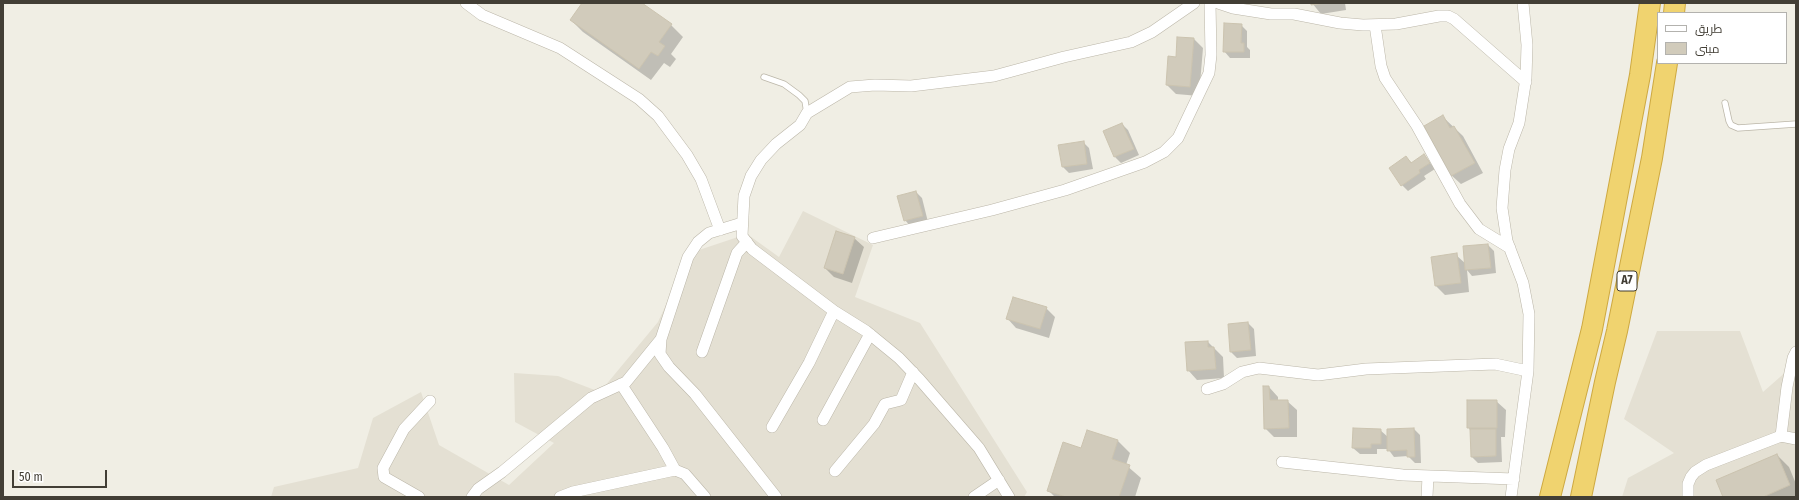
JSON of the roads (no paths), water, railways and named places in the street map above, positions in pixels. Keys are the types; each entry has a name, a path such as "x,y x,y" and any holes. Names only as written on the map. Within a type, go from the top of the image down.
{"highway":[{"name":"A7","path":"1550,497 1592,329 1640,75 1650,3"},
{"name":"A7","path":"1582,497 1652,158 1666,64"}],"street":[{"path":"466,3 482,15 560,48 639,99 658,116 687,154 701,179 720,230"},
{"path":"1009,497 979,448 912,372 870,334 834,311 752,250 742,236 744,196 751,176 776,144 800,125 807,113 850,87 874,85 911,86 988,77 1064,57 1119,46 1141,38 1152,32 1194,3"},
{"path":"873,238 992,210 1065,190 1138,165 1164,152 1178,138 1209,73 1211,55 1210,3"},
{"path":"1218,3 1233,8 1271,14 1294,14 1340,23 1396,24 1439,16 1448,16 1454,19 1526,82"},
{"path":"1511,497 1528,371 1529,314 1523,284 1510,248 1502,208 1505,170 1509,149 1519,123 1526,82 1527,46 1523,3"},
{"path":"1375,24 1381,66 1385,78 1417,126 1460,204 1479,229 1510,248"},
{"path":"742,223 709,233 698,242 688,258 662,339 660,354 669,367 695,394 776,497"},
{"path":"702,352 737,253 747,242"},
{"path":"772,427 809,363 834,311"},
{"path":"823,420 870,334"},
{"path":"472,497 478,488 502,472 591,398 626,382 662,339"},
{"path":"1781,436 1789,380 1793,358 1796,352"},
{"path":"1207,389 1223,384 1242,372 1259,368 1318,375 1366,369 1495,364 1528,371"},
{"path":"835,471 874,424 885,404 901,400 912,372"},
{"path":"621,384 663,448 675,470"},
{"path":"419,497 384,477 383,468 404,429 430,401"},
{"path":"1688,497 1688,484 1695,472 1706,465 1781,436 1796,439"},
{"path":"1282,462 1428,476 1514,479"},
{"path":"560,497 574,495 675,470 685,474 705,497"},
{"path":"1427,497 1428,476"},
{"path":"974,497 999,480"}],"lane":[{"path":"764,77 784,84 799,94 805,101 807,113"},
{"path":"1726,103 1729,121 1731,125 1738,128 1796,124"}]}
